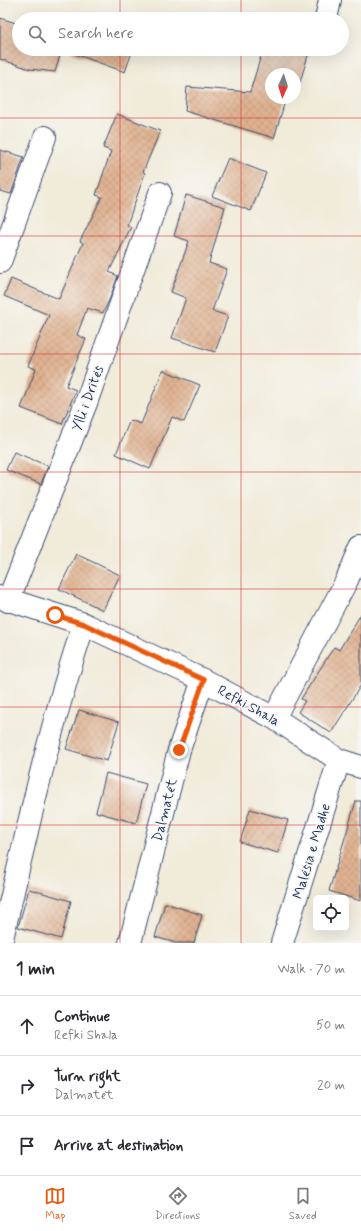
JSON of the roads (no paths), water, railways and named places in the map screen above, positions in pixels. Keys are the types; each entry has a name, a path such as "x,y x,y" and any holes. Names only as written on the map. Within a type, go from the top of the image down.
{"street":[{"path":"327,12 330,0"},
{"path":"0,262 45,137"},
{"name":"Ylli i Dritës","path":"4,599 86,403 160,193"},
{"path":"274,718 347,580 361,547"},
{"name":"Refki Shala","path":"4,599 84,624 204,680 274,718 339,760 361,767"},
{"path":"1,943 38,785 72,661 84,624"},
{"name":"Dalmatët","path":"130,943 179,750 204,680"},
{"name":"Malësia e Madhe","path":"282,943 339,760"}]}
